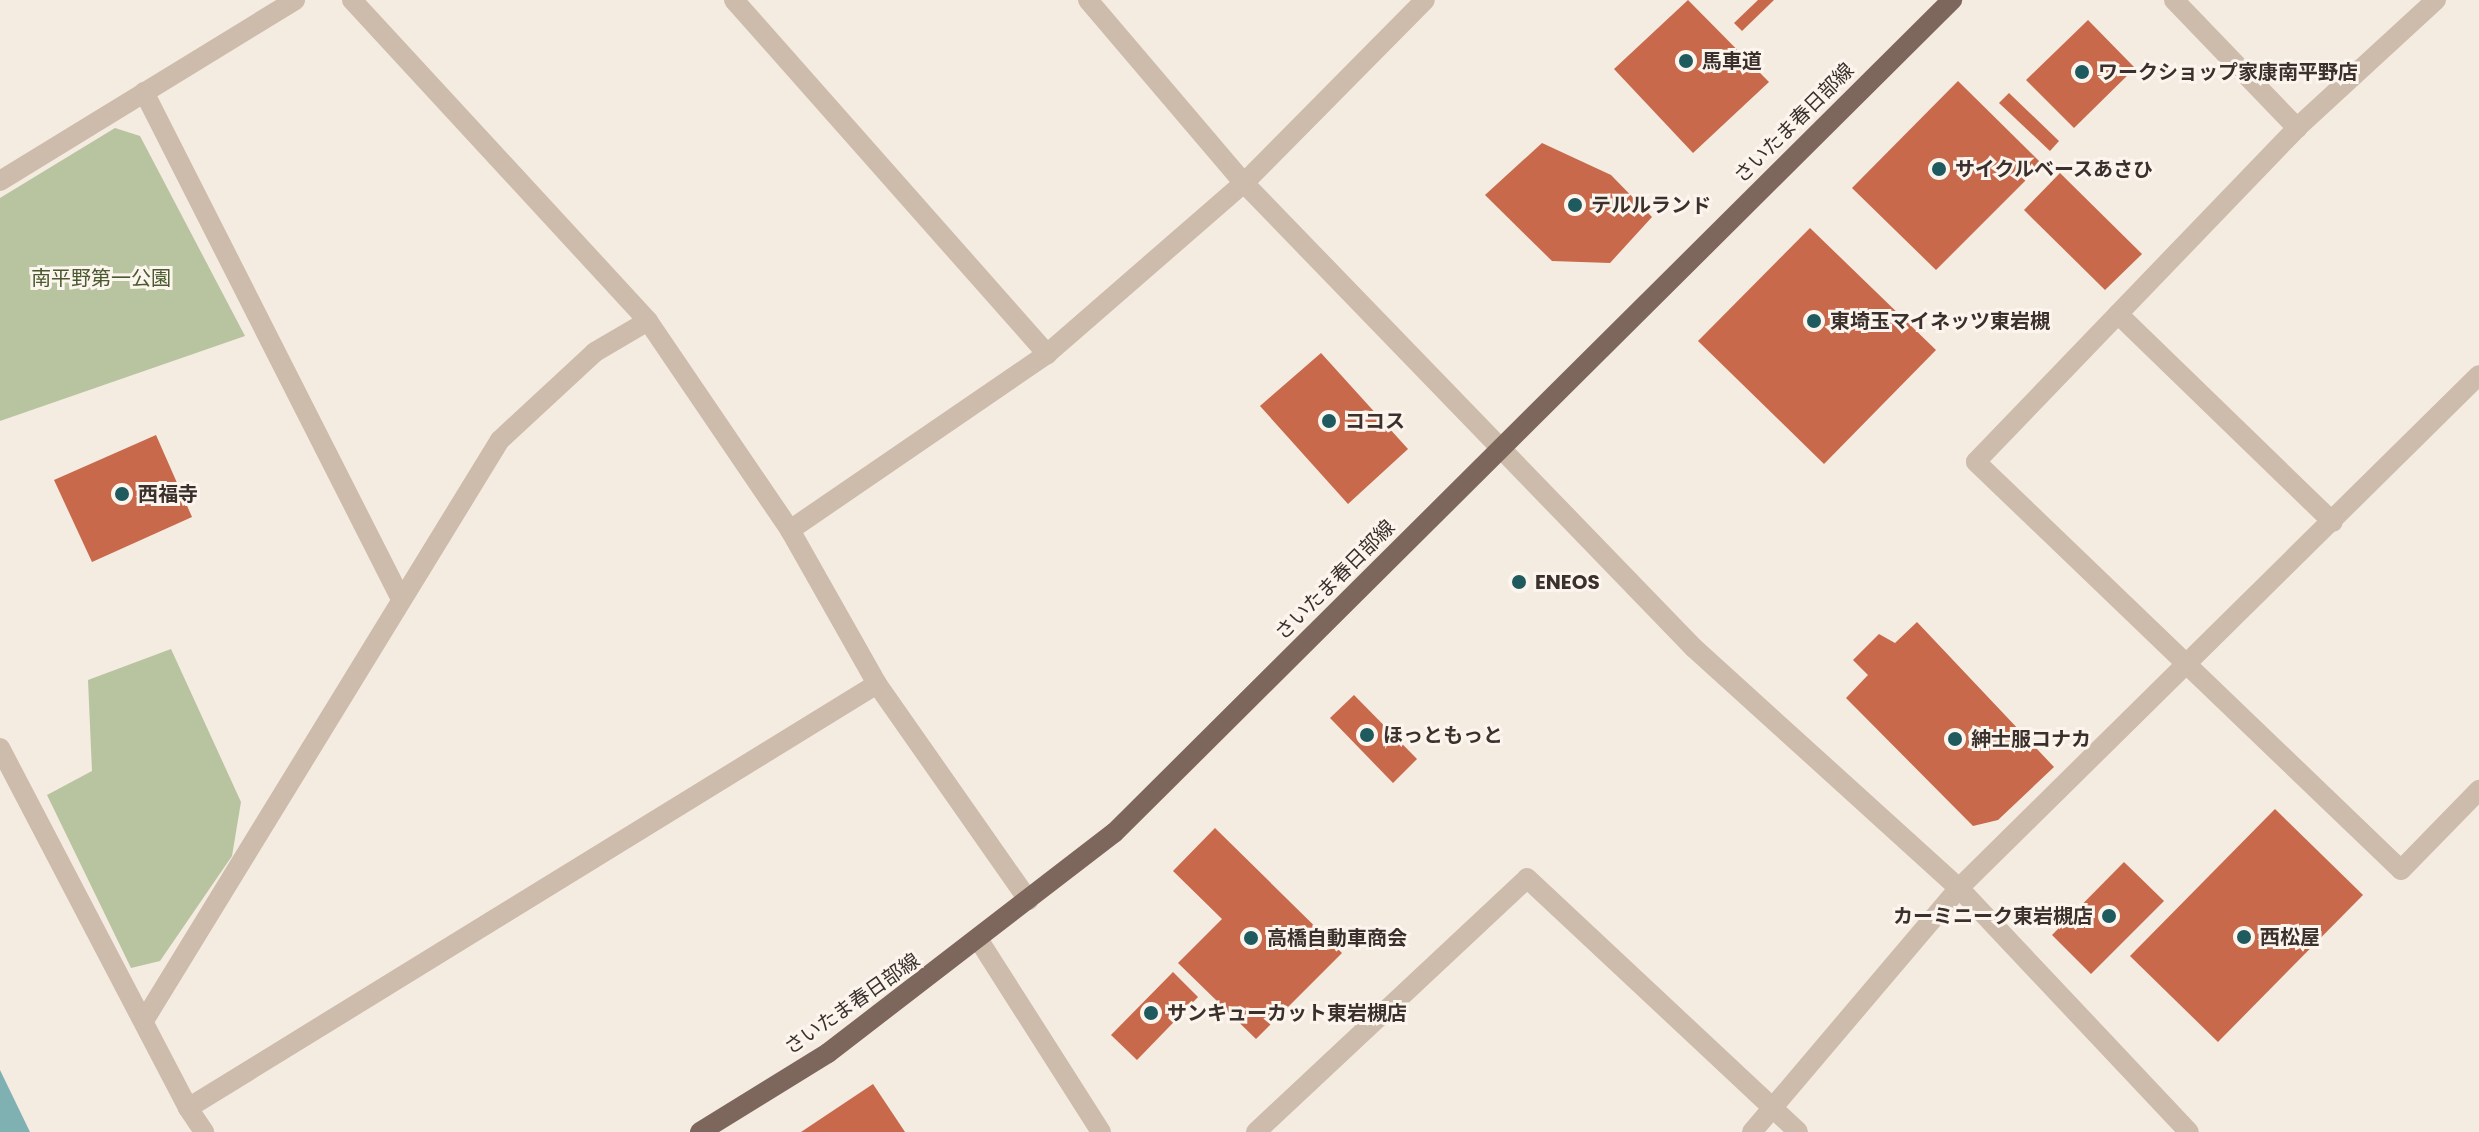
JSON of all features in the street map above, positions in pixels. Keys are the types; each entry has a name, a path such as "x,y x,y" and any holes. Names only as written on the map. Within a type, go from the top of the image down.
{"main road":[{"name":"さいたま春日部線","path":"700,1132 828,1053 980,942 1114,833 1952,0"}],"street":[{"path":"0,181 295,0"},
{"path":"352,0 648,321 790,530 877,684 1028,900"},
{"path":"734,0 1047,354"},
{"path":"1088,0 1244,183 1694,648 1959,888 2189,1132"},
{"path":"790,530 1047,354 1244,183 1425,0"},
{"path":"2174,0 2297,128"},
{"path":"2436,0 2297,128 1976,462 2192,664 2401,870 2479,790"},
{"path":"144,92 401,599"},
{"path":"2118,314 2333,522"},
{"path":"145,1019 500,440 595,352 648,321"},
{"path":"1752,1132 1959,888 2192,664 2479,375"},
{"path":"188,1108 877,684"},
{"path":"0,748 145,1019 188,1108 204,1132"},
{"path":"1256,1132 1527,878 1776,1107 1798,1132"},
{"path":"980,942 1101,1132"}],"green space":[{"name":"南平野第一公園","path":"115,128 140,136 245,336 0,421 0,198"},
{"path":"171,649 241,802 232,856 160,961 131,968 47,795 92,771 88,680"}],"water":[{"path":"0,1070 30,1132 0,1132"}],"building":[{"path":"1688,0 1769,82 1693,153 1614,69"},
{"path":"1758,0 1774,0 1742,31 1734,23"},
{"path":"2088,20 2135,68 2074,128 2026,80"},
{"path":"1958,81 2042,164 1936,270 1852,188"},
{"path":"2009,93 2059,141 2050,151 1999,103"},
{"path":"1542,143 1611,175 1652,217 1610,263 1552,261 1485,195"},
{"path":"2060,173 2142,254 2105,290 2024,210"},
{"path":"1810,228 1936,350 1824,464 1698,341"},
{"path":"1321,353 1408,449 1348,504 1260,406"},
{"path":"156,435 192,517 92,562 54,480"},
{"path":"1917,622 2054,767 1998,820 1973,826 1846,698 1868,675 1853,660 1879,634 1895,643"},
{"path":"1354,695 1417,759 1393,783 1330,718"},
{"path":"2275,809 2363,895 2218,1042 2130,956"},
{"path":"1215,828 1342,953 1256,1039 1178,963 1222,919 1173,871"},
{"path":"2124,862 2164,901 2091,974 2052,935"},
{"path":"1173,972 1198,997 1137,1060 1111,1035"},
{"path":"873,1084 905,1132 801,1132"}],"place":[{"name":"馬車道","path":"1686,61"},
{"name":"ワークショップ家康南平野店","path":"2082,72"},
{"name":"サイクルベースあさひ","path":"1939,169"},
{"name":"テルルランド","path":"1575,205"},
{"name":"東埼玉マイネッツ東岩槻","path":"1814,321"},
{"name":"ココス","path":"1329,421"},
{"name":"西福寺","path":"122,494"},
{"name":"ENEOS","path":"1519,582"},
{"name":"ほっともっと","path":"1367,735"},
{"name":"紳士服コナカ","path":"1955,739"},
{"name":"カーミニーク東岩槻店","path":"2109,916"},
{"name":"西松屋","path":"2244,937"},
{"name":"高橋自動車商会","path":"1251,938"},
{"name":"サンキューカット東岩槻店","path":"1151,1013"}]}
